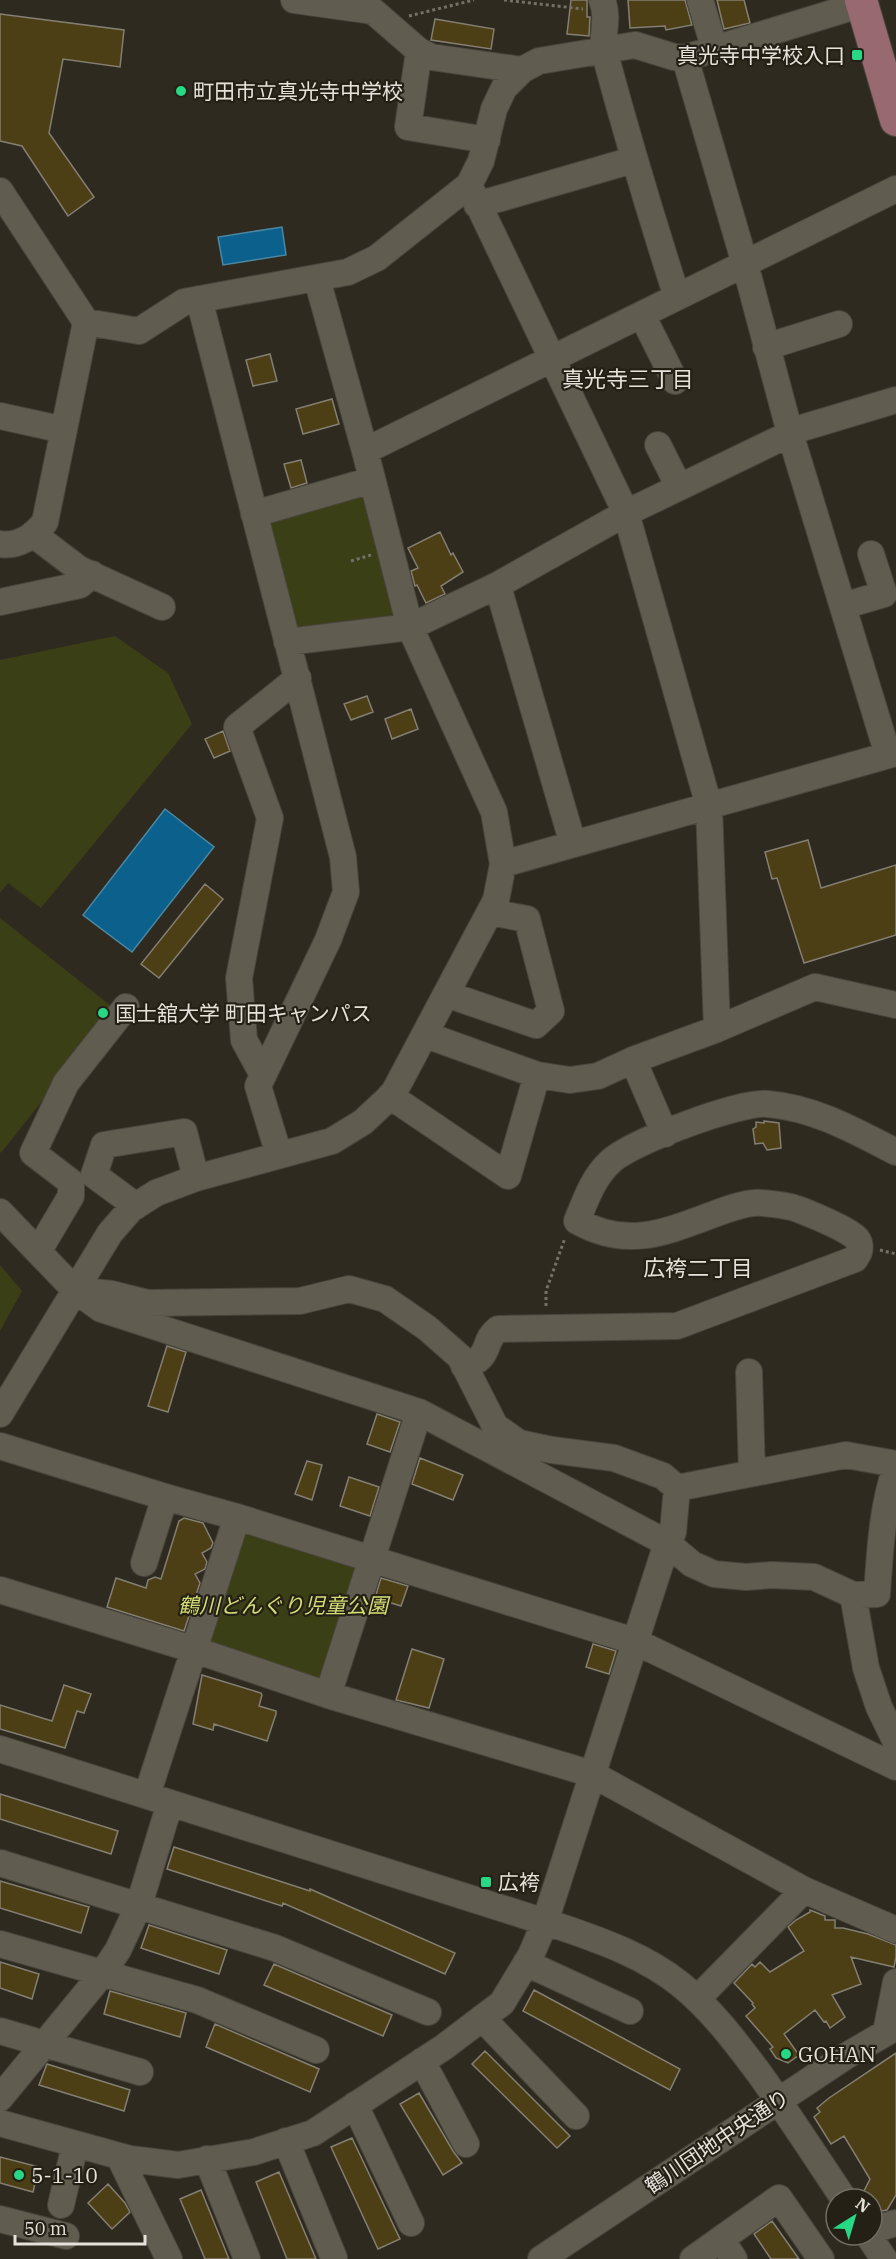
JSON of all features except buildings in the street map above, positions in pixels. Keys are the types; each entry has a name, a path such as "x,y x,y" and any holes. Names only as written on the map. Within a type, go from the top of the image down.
{"main road":[{"path":"862,2 887,53 896,120"}],"street":[{"path":"294,0 373,11 419,51 431,57 522,70"},
{"path":"700,0 714,47"},
{"path":"717,1029 709,806 626,513 473,195 494,109 504,88 522,70 539,61 635,45 674,57 686,57 862,2"},
{"path":"604,6 603,49 633,160 677,297"},
{"path":"419,51 408,127 487,140"},
{"path":"503,864 892,754 790,434 745,264 686,57"},
{"path":"86,322 139,331 184,302 348,272 377,258 473,195 633,160"},
{"path":"365,451 896,189"},
{"path":"0,191 86,322 45,522 33,534 10,546 0,544"},
{"path":"0,1414 110,1233 136,1206 156,1193 196,1178 332,1141 363,1122 390,1096 426,1035 496,900 503,864 494,812 410,627 365,451 317,279"},
{"path":"199,299 343,857 346,892 328,940 258,1086 279,1155"},
{"path":"642,315 675,381"},
{"path":"766,347 839,324"},
{"path":"287,642 410,627 496,586 626,513 802,428 896,400"},
{"path":"0,416 64,430"},
{"path":"658,445 679,487"},
{"path":"254,514 372,480"},
{"path":"33,534 79,568 162,607"},
{"path":"843,606 884,594 871,554"},
{"path":"0,602 80,585 92,574"},
{"path":"496,586 573,844"},
{"path":"263,1075 244,1040 240,978 270,818 237,727 298,678"},
{"path":"446,994 536,1025 552,1011 527,919 490,912"},
{"path":"426,1035 537,1075 570,1080 598,1076 815,987 896,1005"},
{"path":"39,1250 71,1196 71,1182 33,1153 66,1083 126,1006"},
{"path":"633,1060 665,1134"},
{"path":"390,1096 508,1176 537,1075"},
{"path":"464,1366 476,1363 485,1352 492,1333 498,1329 677,1326 855,1259 859,1252 860,1245 852,1234 792,1207 754,1203 722,1211 662,1233 622,1237 594,1231 577,1221 591,1184 610,1161 630,1147 735,1108 765,1103 798,1108 832,1120 896,1152"},
{"path":"136,1206 94,1175 104,1145 184,1132 196,1178"},
{"path":"0,1212 75,1290 101,1309 419,1412 667,1543 692,1564 714,1574 746,1577 814,1576 853,1595 877,1594 881,1540 890,1485 896,1466 846,1455 677,1488"},
{"path":"75,1290 112,1294 148,1302 300,1301 349,1289 385,1299 427,1328 460,1357 495,1426 519,1443 614,1458 663,1476 677,1488"},
{"path":"749,1372 752,1473"},
{"path":"328,1695 419,1412"},
{"path":"0,1446 165,1497 237,1516 634,1641 896,1767"},
{"path":"0,2123 119,2156 178,2164 254,2152 313,2133 422,2061 502,2003 526,1963 544,1922 634,1641 667,1543 673,1532 677,1488"},
{"path":"144,1563 165,1497"},
{"path":"0,2098 42,2044 102,1974 118,1950 139,1905 158,1799 195,1650 237,1516"},
{"path":"0,1590 195,1650 328,1695 592,1774 804,1890 896,1930"},
{"path":"853,1595 866,1668 879,1707 896,1742"},
{"path":"0,1749 544,1922 624,1951 650,1964 679,1983 724,2027 778,2100 836,2187"},
{"path":"0,1863 275,1948 428,2012"},
{"path":"697,1999 804,1890"},
{"path":"0,1944 197,2000 316,2050"},
{"path":"526,1963 630,2011"},
{"path":"891,2030 896,1982"},
{"path":"483,2018 576,2116"},
{"name":"鶴川団地中央通り","path":"541,2259 778,2100 891,2030"},
{"path":"0,2031 140,2072"},
{"path":"422,2061 466,2144"},
{"path":"355,2105 411,2223"},
{"path":"286,2141 334,2258"},
{"path":"61,2205 75,2145"},
{"path":"119,2156 169,2259"},
{"path":"207,2160 247,2259"},
{"path":"693,2259 728,2249 779,2198 821,2259"},
{"path":"0,2219 66,2235"}],"path":[{"path":"387,22 474,0"},
{"path":"504,0 604,6"},
{"path":"546,1304 546,1290 563,1246"}],"green space":[{"path":"361,488 393,612 390,617 298,632 260,516"},
{"path":"115,636 168,673 192,724 41,908 8,883 0,893 0,660"},
{"path":"0,918 115,1009 1,1153 0,1152"},
{"path":"0,1265 22,1291 0,1331"},
{"name":"鶴川どんぐり児童公園","path":"237,1521 368,1564 325,1688 199,1647"}],"water":[{"path":"282,227 286,255 223,265 218,237"},
{"path":"165,809 214,847 132,952 83,915"}],"place":[{"name":"真光寺中学校入口","path":"857,55"},
{"name":"町田市立真光寺中学校","path":"181,91"},
{"name":"国士舘大学 町田キャンパス","path":"103,1013"},
{"name":"広袴","path":"486,1882"},
{"name":"GOHAN","path":"786,2054"},
{"name":"5-1-10","path":"19,2175"}],"district":[{"name":"真光寺三丁目","path":"628,378"},
{"name":"広袴二丁目","path":"698,1267"}]}
